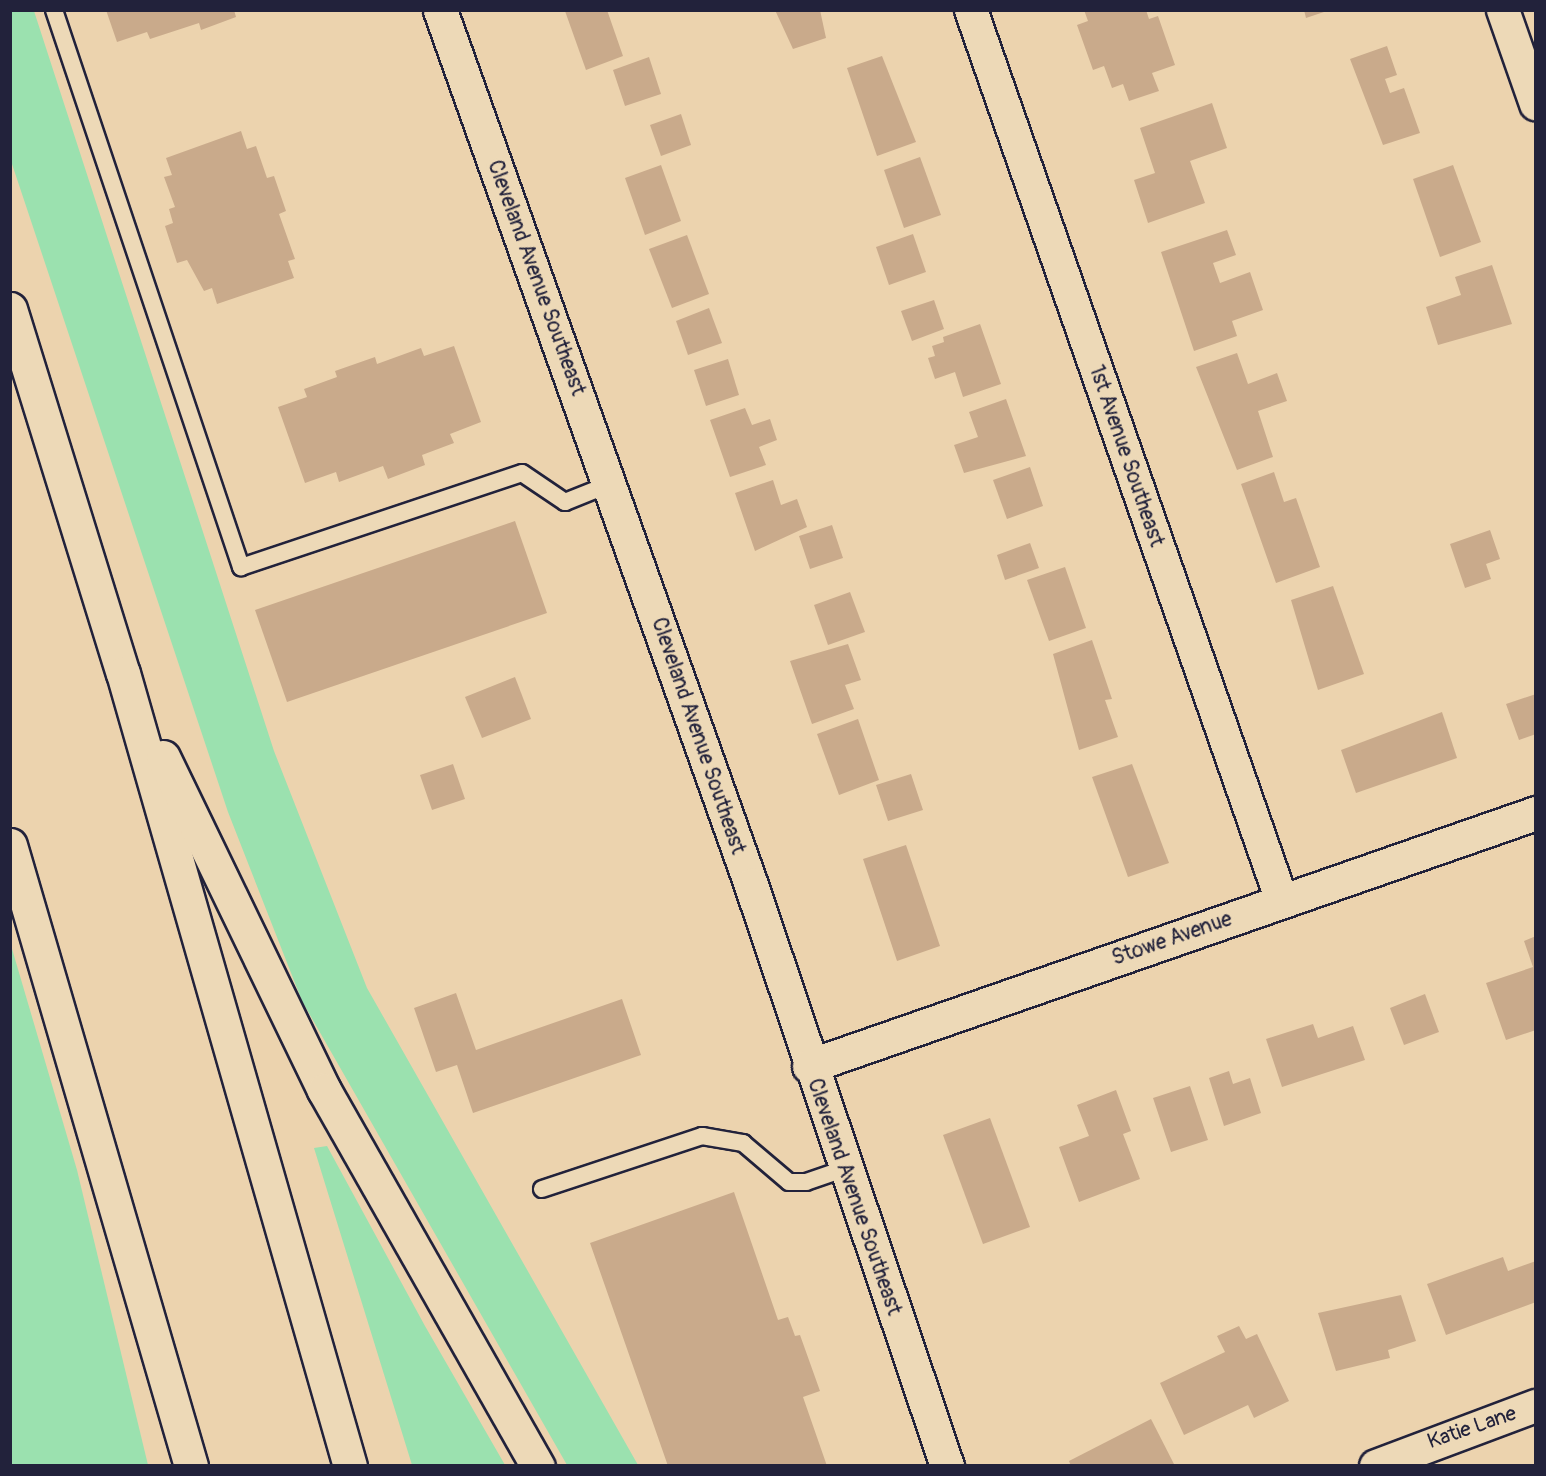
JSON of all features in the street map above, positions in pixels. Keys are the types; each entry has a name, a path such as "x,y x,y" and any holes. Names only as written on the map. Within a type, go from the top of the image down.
{"main road":[{"name":"Cleveland Avenue Southeast","path":"440,10 610,484 947,1466"},
{"path":"10,309 123,673 350,1466"},
{"path":"123,673 324,1090 538,1466"},
{"name":"Stowe Avenue","path":"809,1066 1536,813"},
{"path":"10,845 152,1318 201,1466"},
{"path":"152,1318 191,1466"}],"street":[{"name":"1st Avenue Southeast","path":"971,10 1282,901"},
{"path":"1503,10 1536,104"},
{"name":"Katie Lane","path":"1376,1466 1536,1406"}],"lane":[{"path":"54,10 241,567 522,473 565,502 610,484"},
{"path":"542,1189 702,1136 743,1143 789,1182 806,1182 844,1169"}],"green space":[{"path":"10,11 34,11 274,751 367,988 638,1465 567,1465 302,1001 228,812 11,161"},
{"path":"10,942 77,1170 148,1465 11,1465"},
{"path":"327,1146 425,1326 505,1465 412,1465 314,1148"}],"building":[{"path":"106,10 234,10 236,17 201,30 199,23 150,39 147,32 117,42"},
{"path":"607,10 623,56 586,70 565,11"},
{"path":"775,10 820,10 826,38 793,49"},
{"path":"1084,10 1146,10 1149,19 1158,16 1175,65 1152,73 1159,91 1129,101 1123,84 1112,88 1104,66 1093,70 1077,25 1088,21"},
{"path":"1304,10 1327,10 1327,11 1306,18"},
{"path":"1387,46 1397,75 1385,79 1390,93 1404,88 1420,133 1383,145 1350,59"},
{"path":"882,56 916,142 877,156 847,68"},
{"path":"649,57 661,94 625,106 613,70"},
{"path":"1212,103 1227,148 1190,161 1205,203 1148,223 1134,180 1155,173 1140,128"},
{"path":"681,114 691,145 661,156 650,125"},
{"path":"241,131 247,149 256,146 267,178 274,176 286,211 279,214 295,259 288,261 294,278 217,304 212,288 204,291 187,260 177,263 165,226 173,223 169,209 175,207 164,177 172,175 166,158"},
{"path":"920,157 941,215 904,228 884,170"},
{"path":"661,165 681,221 645,235 625,178"},
{"path":"1453,165 1481,242 1440,257 1413,179"},
{"path":"1227,230 1236,255 1213,263 1220,283 1250,272 1263,310 1232,321 1237,336 1194,351 1161,252"},
{"path":"913,234 926,272 889,285 876,247"},
{"path":"687,235 709,294 672,308 649,249"},
{"path":"1492,265 1512,324 1438,345 1426,307 1461,295 1455,277"},
{"path":"934,300 944,329 912,341 901,311"},
{"path":"709,308 722,343 688,355 676,321"},
{"path":"980,324 1001,384 963,397 955,372 935,379 928,358 935,356 932,346 944,342 943,337"},
{"path":"454,346 481,422 450,434 454,443 422,455 425,465 388,479 383,466 339,482 336,472 305,483 278,407 307,397 304,389 337,377 335,371 375,357 377,364 421,348 424,356"},
{"path":"1237,353 1248,384 1277,373 1287,401 1258,411 1273,457 1237,470 1196,367"},
{"path":"728,359 739,395 706,406 694,370"},
{"path":"1006,399 1026,456 964,473 954,445 978,437 969,412"},
{"path":"745,408 752,425 770,419 777,440 759,447 766,465 730,477 710,420"},
{"path":"1030,467 1043,506 1007,519 993,480"},
{"path":"1274,472 1284,502 1296,498 1320,567 1276,583 1241,484"},
{"path":"773,480 781,505 797,499 807,527 755,551 735,493"},
{"path":"515,521 547,613 287,702 255,610"},
{"path":"832,525 843,558 810,569 799,536"},
{"path":"1490,530 1500,559 1486,564 1491,579 1465,588 1450,544"},
{"path":"1030,543 1039,568 1005,580 997,555"},
{"path":"1065,567 1086,628 1049,641 1027,580"},
{"path":"1333,586 1364,674 1318,690 1291,600"},
{"path":"850,592 865,632 828,645 814,605"},
{"path":"1092,640 1112,699 1105,700 1118,737 1079,750 1053,654"},
{"path":"848,644 861,680 845,685 854,709 812,724 790,661"},
{"path":"515,677 531,719 482,738 465,697"},
{"path":"1536,694 1536,734 1519,740 1506,704"},
{"path":"1442,712 1457,758 1356,793 1341,750"},
{"path":"858,719 879,780 839,795 817,734"},
{"path":"453,764 465,799 432,810 420,775"},
{"path":"1132,764 1169,863 1128,877 1092,777"},
{"path":"911,774 923,810 888,821 876,785"},
{"path":"906,845 940,946 897,961 863,859"},
{"path":"1536,936 1536,1030 1506,1040 1486,983 1533,967 1524,941"},
{"path":"456,993 476,1050 622,999 641,1055 473,1113 457,1065 436,1072 414,1008"},
{"path":"1425,994 1439,1032 1404,1045 1390,1008"},
{"path":"1313,1024 1318,1038 1353,1026 1365,1060 1282,1087 1266,1039"},
{"path":"1229,1071 1233,1084 1250,1078 1261,1113 1224,1126 1209,1078"},
{"path":"1190,1086 1208,1140 1171,1152 1153,1098"},
{"path":"1116,1090 1131,1131 1123,1134 1140,1179 1079,1202 1059,1147 1089,1136 1077,1105"},
{"path":"990,1118 1030,1227 983,1244 943,1135"},
{"path":"734,1192 778,1320 788,1317 795,1336 800,1335 820,1391 803,1397 827,1466 668,1466 590,1243"},
{"path":"1503,1257 1508,1271 1536,1261 1536,1302 1446,1335 1427,1284"},
{"path":"1401,1295 1416,1341 1388,1350 1390,1358 1336,1371 1318,1313"},
{"path":"1239,1326 1246,1339 1257,1334 1289,1401 1254,1418 1248,1405 1184,1435 1160,1383 1225,1352 1217,1336"},
{"path":"1151,1419 1175,1466 1071,1466 1069,1461"}]}
